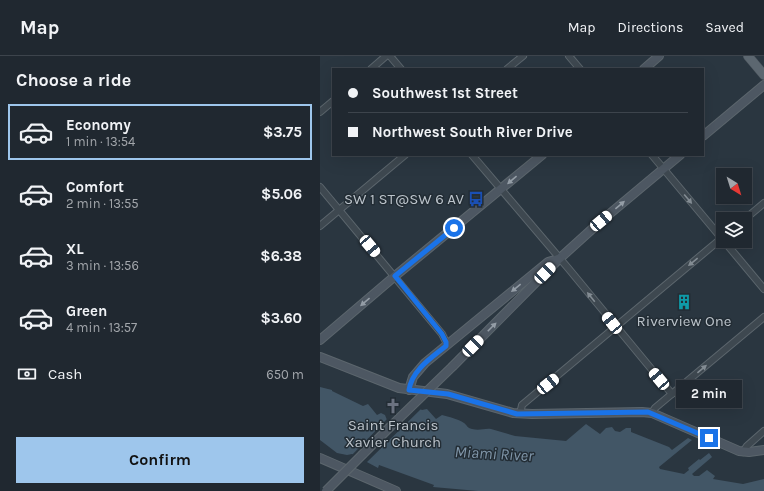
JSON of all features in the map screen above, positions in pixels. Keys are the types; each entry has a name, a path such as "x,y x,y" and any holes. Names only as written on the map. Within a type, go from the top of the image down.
{"main road":[{"path":"645,68 659,56"},
{"path":"748,56 764,75"},
{"path":"704,135 764,85"},
{"path":"320,340 541,156"},
{"path":"326,491 559,259 601,221 679,156"},
{"path":"409,390 410,383 416,373 446,346 548,262 559,259"},
{"path":"320,357 392,386 409,390 448,394 500,410 520,414 652,413 743,452 764,450"},
{"path":"320,458 392,490"}],"street":[{"path":"372,68 386,56"},
{"path":"390,56 400,68"},
{"path":"508,68 523,56"},
{"path":"569,56 579,68"},
{"path":"320,112 332,102"},
{"path":"320,226 404,156"},
{"path":"473,156 672,394"},
{"path":"653,156 716,231"},
{"path":"320,187 442,334 446,342 446,346"},
{"path":"752,213 764,203"},
{"path":"520,414 522,406 716,245"},
{"path":"730,248 764,289"},
{"path":"652,413 655,408 764,317"},
{"path":"743,452 747,446 764,431"}],"water":[{"name":"Miami River","path":"320,387 332,390 363,406 368,404 377,415 381,413 385,415 387,420 391,421 420,409 427,409 436,419 442,415 459,420 470,429 491,429 515,436 566,441 586,424 600,434 606,428 612,427 615,431 620,432 626,428 631,428 631,432 669,447 672,450 688,438 692,440 659,467 660,469 684,474 689,470 688,468 709,453 712,457 692,474 694,476 699,476 707,470 715,476 713,479 743,484 764,479 764,491 478,491 433,487 434,485 379,465 378,468 352,454 347,455 337,453 320,440"}],"pier":[{"path":"419,407 422,408 366,463 352,456 350,457 388,418 395,419 409,414"}],"place":[{"name":"SW 1 ST@SW 6 AV","path":"476,199"},
{"name":"Riverview One","path":"684,302"},
{"name":"Saint Francis Xavier Church","path":"393,406"}],"route":[{"path":"454,228 395,276 442,334 446,342 446,346 419,369 410,383 409,390 448,394 517,414 648,412 709,438"}]}
